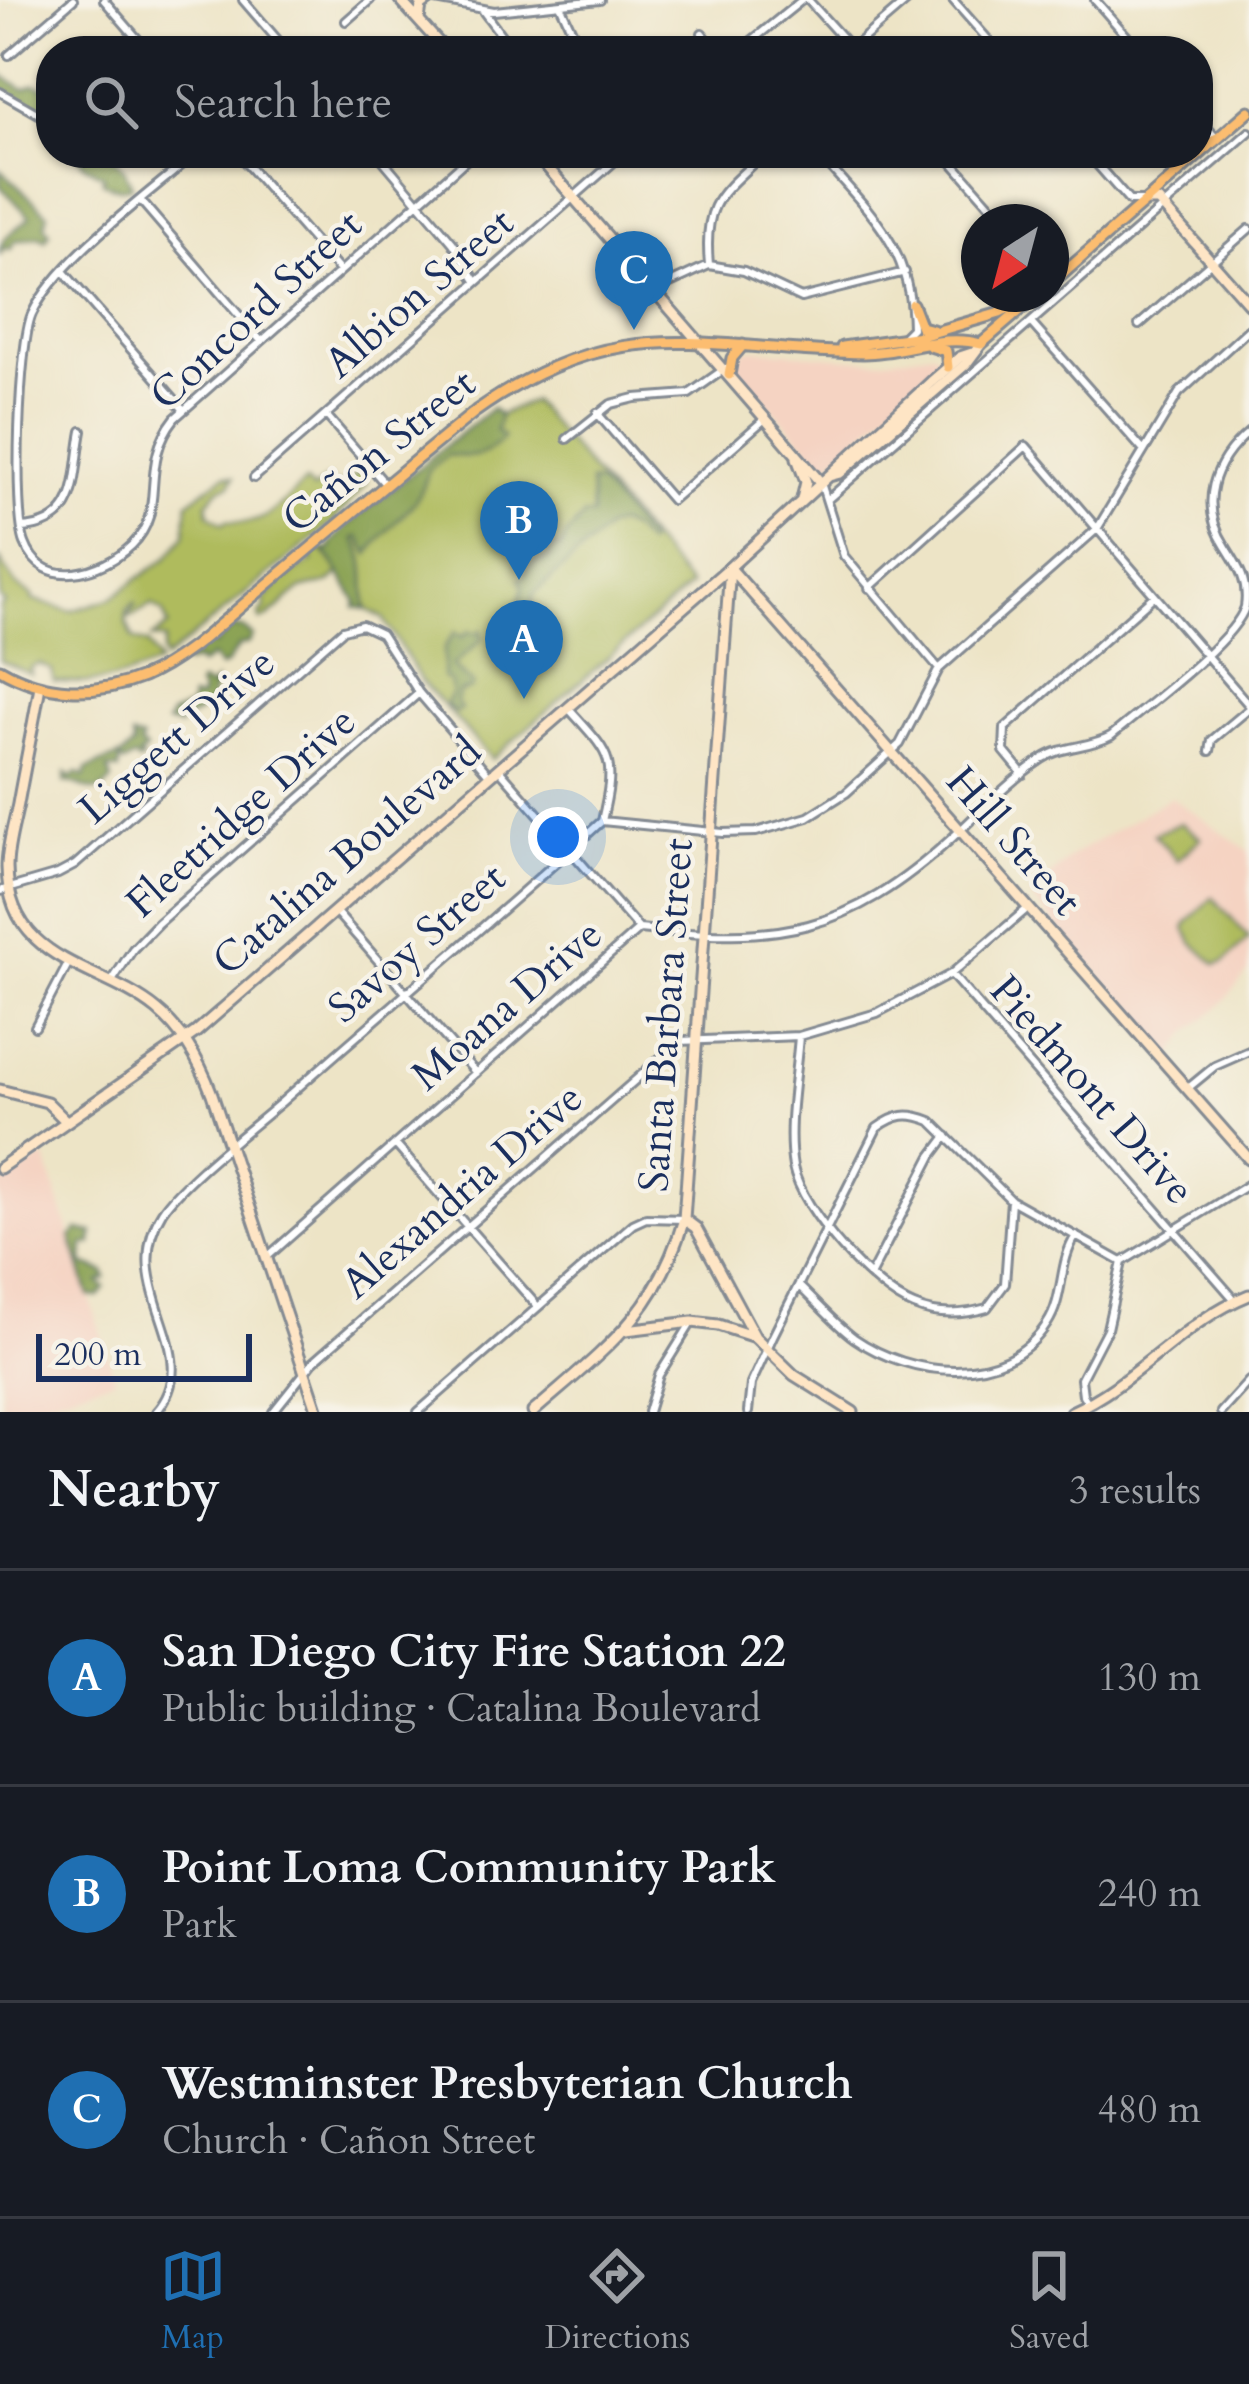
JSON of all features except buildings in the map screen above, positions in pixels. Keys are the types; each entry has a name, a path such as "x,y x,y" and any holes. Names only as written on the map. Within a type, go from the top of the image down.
{"main road":[{"path":"1213,142 1249,111"},
{"path":"1069,266 1184,168"},
{"path":"912,304 921,327 944,329"},
{"name":"Cañon Street","path":"835,349 895,340 1002,312"},
{"name":"Catalina Boulevard","path":"981,344 1018,312"},
{"name":"Cañon Street","path":"0,669 40,686 76,691 137,680 164,666 476,411 538,373 616,346 698,340 876,352 951,338 981,344"},
{"path":"727,370 736,351 748,344"},
{"path":"925,345 946,351 948,367"}],"street":[{"path":"9,55 73,0"},
{"path":"104,0 135,36"},
{"path":"243,0 274,36"},
{"path":"346,21 370,0"},
{"path":"418,20 421,6 433,0 482,10 561,7 600,0"},
{"path":"868,36 908,0"},
{"path":"953,0 985,36"},
{"path":"1095,0 1127,36"},
{"path":"759,36 806,1 840,36"},
{"path":"408,3 432,36"},
{"path":"561,7 574,36"},
{"path":"482,10 502,36"},
{"path":"702,33 705,36"},
{"path":"4,93 36,112"},
{"path":"1213,164 1249,132"},
{"path":"1213,134 1217,139"},
{"path":"82,431 64,512 50,524 22,528 17,450 29,324 63,271 179,168"},
{"path":"250,168 340,272"},
{"path":"390,168 454,243 476,281"},
{"name":"Concord Street","path":"22,528 25,543 48,569 71,574 116,557 140,536 152,513 155,453 164,432 184,409 457,168"},
{"path":"548,168 825,480 838,544 868,588 939,669"},
{"name":"Albion Street","path":"254,478 607,168"},
{"path":"709,266 706,234 711,209 750,168"},
{"path":"831,168 889,235 905,272 912,328 895,340"},
{"path":"957,168 989,204"},
{"path":"1100,168 1129,201 1158,200 1249,304"},
{"path":"827,500 1208,168"},
{"path":"141,202 261,341"},
{"path":"1139,325 1249,229"},
{"path":"655,290 709,266 744,271 801,298 905,272"},
{"path":"63,271 184,409"},
{"path":"1031,323 1143,451"},
{"path":"568,708 609,758 612,779 602,821 757,832 808,817 846,793 892,753 939,669 1097,529 1179,393 1249,329"},
{"name":"Catalina Boulevard","path":"825,480 840,473 954,375 981,344"},
{"name":"Catalina Boulevard","path":"0,1168 185,1040 730,566 948,367 972,353"},
{"path":"567,439 597,413 627,399 694,392 727,370"},
{"path":"597,413 672,500 766,418"},
{"path":"326,415 386,485"},
{"name":"Moana Drive","path":"266,1258 638,929 767,935 844,914 906,878 1051,754 1096,745 1112,736 1205,655 1236,624 1246,606 1242,568 1224,545 1211,507 1217,469 1230,448 1249,433"},
{"path":"868,588 1026,446 1249,707 1212,740 1210,751"},
{"path":"793,448 806,482 801,502"},
{"name":"Hill Street","path":"730,566 1249,1159"},
{"name":"Santa Barbara Street","path":"533,1412 626,1330 661,1279 684,1219 730,566"},
{"path":"1023,774 1004,751 1005,728 1154,596"},
{"name":"Liggett Drive","path":"5,890 75,865 343,630 366,626 385,638 419,693"},
{"path":"40,686 5,890 33,935 68,964 157,1010 185,1040 208,1083 318,1412"},
{"path":"419,693 570,850 638,929"},
{"name":"Fleetridge Drive","path":"111,983 133,949 158,923 419,693"},
{"name":"Savoy Street","path":"156,1412 170,1392 174,1366 150,1288 149,1241 174,1198 602,821"},
{"path":"699,1039 758,1041 799,1036 878,1013 951,974 1028,908"},
{"path":"335,911 476,1073"},
{"path":"35,1027 68,964"},
{"name":"Piedmont Drive","path":"951,974 1235,1300"},
{"path":"799,1036 792,1162 797,1183 827,1230 882,1287 923,1310 950,1314 987,1308 1005,1284 1011,1200"},
{"name":"Alexandria Drive","path":"273,1412 304,1371 467,1226 673,1046 699,1039"},
{"path":"1187,1088 1215,1066 1249,1052"},
{"path":"0,1090 47,1102 66,1121"},
{"path":"748,1412 751,1384 877,1128 897,1115 931,1120 1011,1200 1122,1262"},
{"path":"871,1274 947,1136"},
{"path":"395,1144 538,1307"},
{"path":"1089,1404 1081,1379 1107,1329 1122,1262 1249,1184"},
{"path":"418,1412 633,1224 646,1218 684,1219 696,1228 755,1337 811,1388 854,1412"},
{"path":"799,1286 857,1340 893,1359 928,1369 986,1367 1013,1357 1049,1322 1076,1236"},
{"path":"1071,1412 1124,1382 1186,1330 1249,1295"},
{"path":"626,1330 692,1322 755,1337"},
{"path":"649,1412 659,1376 692,1322"},
{"path":"1221,1412 1249,1381"}],"shaded area":[{"path":"745,350 873,361 934,352 943,362 831,462 823,464 734,366"},
{"path":"1171,797 1249,851 1249,971 1171,1057 1030,896 1070,857"},
{"path":"45,1156 115,1379 43,1401 41,1409 2,1412 0,1185"}],"green space":[{"path":"0,74 24,89 36,85 36,107 0,87"},
{"path":"89,168 123,168 132,186 112,186 102,181 104,176"},
{"path":"0,169 48,214 45,225 50,233 45,240 40,236 15,241 0,254 6,238 30,217 0,186"},
{"path":"532,401 690,586 492,759 421,681 383,618 368,610 335,540 452,444"},
{"path":"492,408 500,416 496,431 504,437 497,444 479,455 448,455 428,470 419,495 369,554 359,537 354,539 364,563 366,609 355,607 357,602 325,550 332,548 348,525"},
{"path":"362,471 367,483 331,524 165,659 165,640 152,638 168,626 163,612 152,605 127,619 136,602 127,610 126,621 133,639 148,644 159,663 134,674 82,683 54,681 52,670 39,664 30,668 31,674 0,660 0,607 5,603 0,598 0,560 32,600 71,611 110,599 167,558 185,535 188,502 225,475 234,477 230,485 220,488 207,503 209,514 223,524 262,519 305,482 313,490 328,478 337,487"},
{"path":"590,482 599,483 649,541 646,545 632,530 618,524 608,528 534,594 535,615 559,645 554,647 544,642 517,608 523,587 520,580 532,563 549,558 549,549 560,549 584,516 592,516"},
{"path":"320,547 343,575 300,590 261,621 263,601 284,578 313,561 310,557"},
{"path":"230,628 243,628 253,636 226,665 220,667 212,657 200,665 196,661 186,664 185,658 209,642 214,646"},
{"path":"481,630 483,639 452,666 473,684 459,692 461,709 456,713 445,705 452,693 450,682 443,678 444,648 455,632 462,637"},
{"path":"215,682 208,703 199,712 177,720 179,726 167,723 171,715 190,707 191,698 199,699 200,683 211,687"},
{"path":"132,737 142,740 140,745 146,750 139,756 142,759 124,763 120,759 119,770 108,769 112,780 106,786 95,791 65,782 66,773 72,778 77,773 85,777 87,769 123,755 133,746"},
{"path":"1181,823 1201,838 1177,860 1154,834"},
{"path":"1213,897 1249,938 1216,964 1185,929"},
{"path":"78,1230 93,1233 92,1244 84,1245 83,1264 104,1272 106,1278 99,1282 105,1288 99,1297 89,1296 71,1237"}],"place":[{"name":"Westminster Presbyterian Church","path":"634,330"},
{"name":"Point Loma Community Park","path":"519,580"},
{"name":"San Diego City Fire Station 22","path":"524,699"}]}
